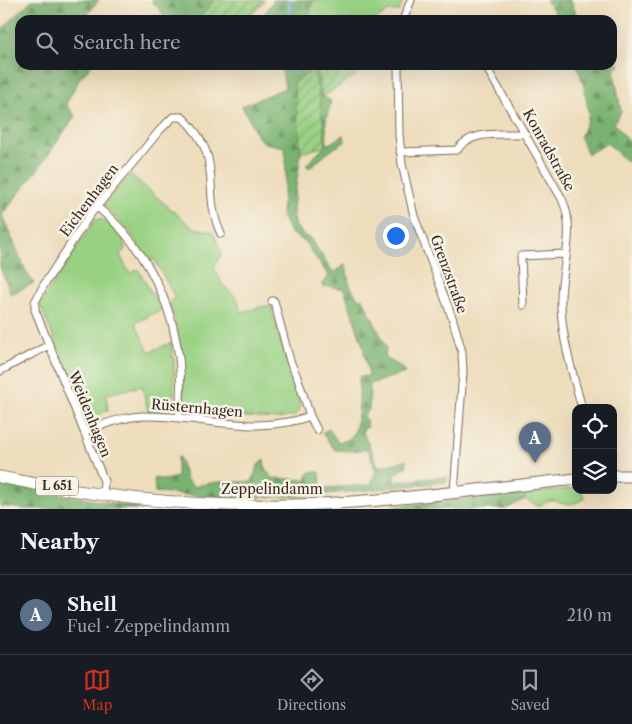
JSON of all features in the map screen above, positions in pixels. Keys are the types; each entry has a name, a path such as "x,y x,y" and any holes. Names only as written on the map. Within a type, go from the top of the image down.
{"main road":[{"path":"617,476 632,476"},
{"name":"Zeppelindamm","path":"0,477 103,494 172,502 307,507 572,480"}],"street":[{"path":"405,15 411,0"},
{"name":"Grenzstraße","path":"398,70 400,152 414,216 452,318 462,352 454,492"},
{"name":"Konradstraße","path":"488,70 562,199 568,214 570,224 561,282 563,328 581,404"},
{"name":"Eichenhagen","path":"34,304 45,283 97,207 160,130 173,117 182,117 204,145 211,170 214,214 221,234"},
{"path":"400,152 458,150 462,142 476,136 525,134"},
{"path":"97,207 125,234 142,256 154,277 168,309 178,347 180,372 179,418"},
{"path":"523,306 521,256 566,254"},
{"path":"272,301 274,300 290,361 317,430"},
{"name":"Weidenhagen","path":"34,304 104,481 103,494"},
{"path":"0,371 49,344"},
{"name":"Rüsternhagen","path":"84,431 119,420 146,416 238,424 269,424 293,423 310,416"}],"green space":[{"path":"32,0 99,0 88,13 89,15 17,15"},
{"path":"151,0 214,0 202,15 164,15"},
{"path":"214,0 265,0 252,15 202,15"},
{"path":"274,0 313,0 309,15 264,15"},
{"path":"313,0 403,0 399,11 388,11 383,15 309,15"},
{"path":"546,0 571,0 576,15 556,15"},
{"path":"15,16 15,70 87,70 80,78 66,104 75,116 41,165 2,215 26,271 34,283 11,294 0,267 0,31"},
{"path":"282,70 317,70 322,96 331,101 326,120 327,145 344,135 345,142 331,150 309,168 306,165 325,146 321,107 295,81 301,153 293,208 294,224 304,236 310,238 334,273 346,264 349,283 357,298 363,299 386,347 385,358 400,366 405,373 370,384 369,410 364,415 368,427 362,430 379,467 406,460 407,466 395,474 395,482 447,476 447,482 333,493 248,498 155,492 154,478 164,480 177,477 177,458 179,457 186,478 194,487 222,482 252,482 257,466 264,459 265,468 272,478 305,480 310,472 320,472 321,488 371,485 376,471 368,449 352,451 335,450 322,433 329,429 338,442 348,440 353,435 357,420 359,377 369,376 363,346 344,289 324,287 321,284 329,276 304,241 290,233 281,213 286,174 285,147 265,143 258,137 242,106 285,88"},
{"path":"314,70 326,146 301,153 294,82"},
{"path":"317,70 354,70 356,75 322,97"},
{"path":"579,70 614,70 621,112 614,123 632,145 632,158 627,162 607,143 588,154 580,138 589,115 584,86"},
{"path":"130,174 192,227 213,232 222,253 214,268 222,284 237,298 241,312 270,305 299,402 300,410 294,416 277,419 185,413 183,408 179,342 169,302 175,297 154,259 148,261 132,235 104,205"},
{"path":"95,220 107,221 123,239 125,249 120,255 130,274 138,269 161,310 135,323 149,352 171,343 174,363 174,405 171,410 165,412 148,411 142,386 106,394 108,410 99,414 101,420 88,423 40,304"},
{"path":"0,484 146,509 23,509 0,506"},
{"path":"572,488 572,494 583,494 585,499 571,504 549,501 538,506 525,499 524,494"},
{"path":"524,494 525,499 506,509 386,509 386,507"}],"waterway":[{"path":"288,15 290,0"}],"place":[{"name":"Shell","path":"535,463"}]}
